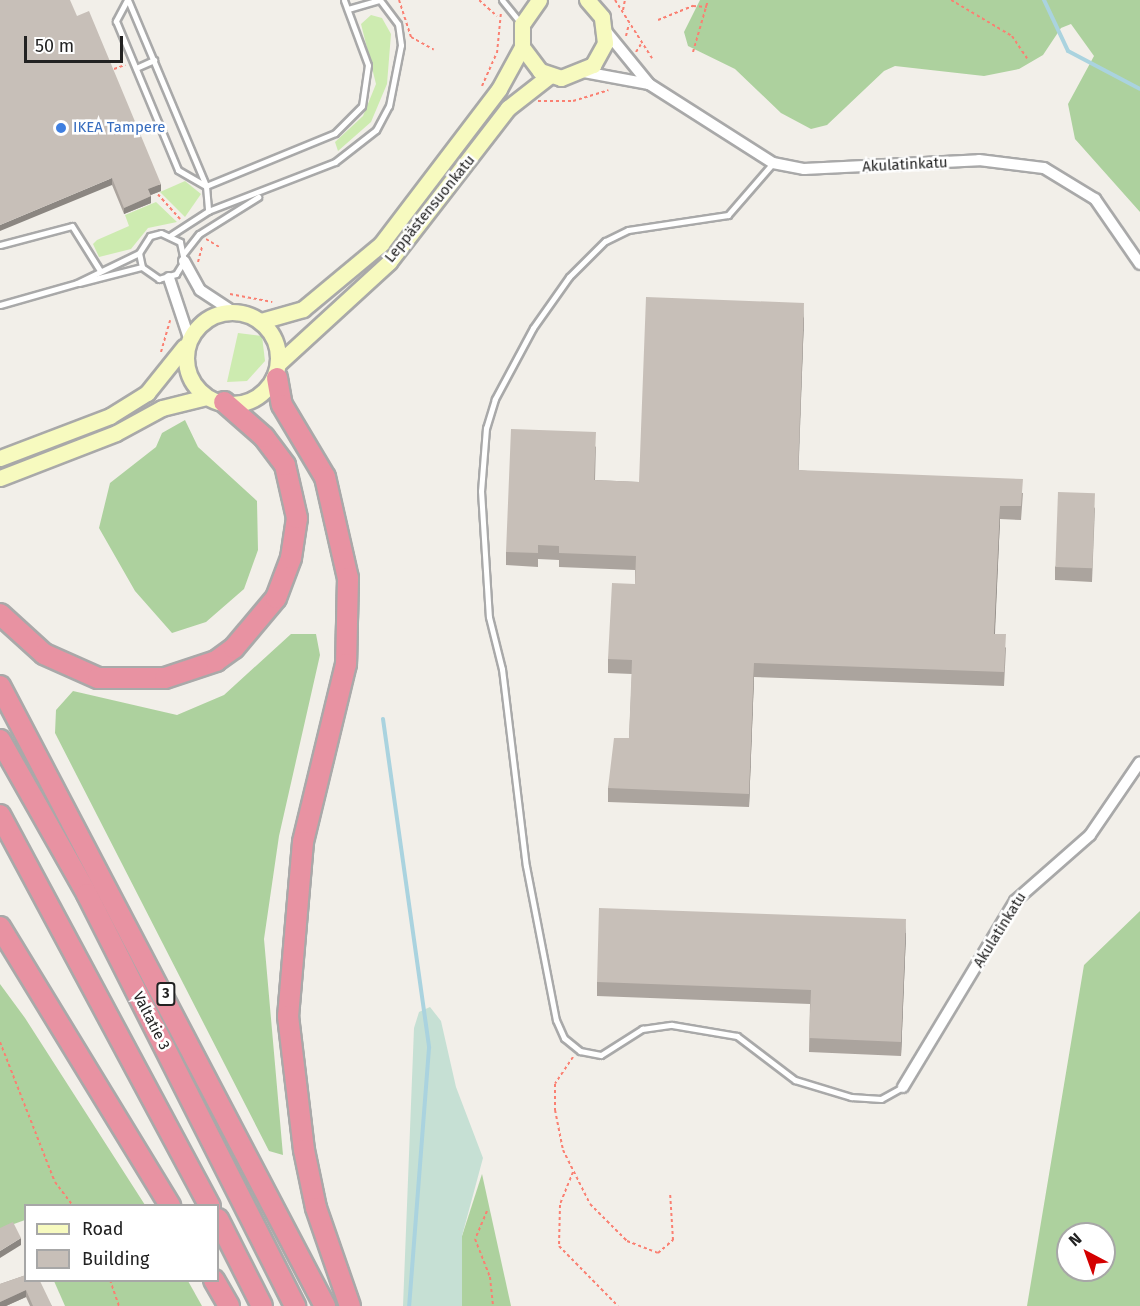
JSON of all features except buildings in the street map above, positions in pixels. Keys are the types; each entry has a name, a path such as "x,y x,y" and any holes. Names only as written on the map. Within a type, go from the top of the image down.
{"highway":[{"path":"278,370 282,405 325,477 348,578 346,664 303,842 288,1016 304,1150 316,1208 350,1306"},
{"path":"0,614 44,654 98,678 165,678 216,661 234,648 276,598 291,558 297,518 285,465 264,437 215,400"},
{"name":"3","path":"0,686 326,1306"},
{"name":"Valtatie 3","path":"0,740 87,894 295,1306"},
{"path":"0,815 209,1204"},
{"path":"0,927 169,1204"},
{"path":"219,1222 262,1306"},
{"path":"215,1282 229,1306"}],"main road":[{"path":"539,0 522,24 522,47 532,65 549,76 584,72 600,55 604,0"},
{"path":"587,0 603,24"},
{"name":"Leppästensuonkatu","path":"261,321 303,309 381,244 499,89 522,47"},
{"name":"Leppästensuonkatu","path":"278,370 389,262 508,108 549,76"},
{"path":"0,458 110,416 147,393 186,342 209,319 238,315 261,321 277,343 278,370 253,396 162,408 116,433 0,478"},
{"path":"186,342 187,376 215,400"}],"street":[{"name":"Akulatinkatu","path":"603,24 649,84 773,163 804,169 979,160 1044,168 1095,199 1140,264"},
{"name":"Akulatinkatu","path":"584,72 649,84"},
{"path":"184,257 200,290 238,315"},
{"path":"169,278 186,342"},
{"name":"Akulatinkatu","path":"903,1087 1016,901 1090,835 1140,762"}],"lane":[{"path":"127,0 206,186 208,210"},
{"path":"127,0 116,21 178,170 206,186"},
{"path":"206,186 335,133 354,116 369,81 344,0"},
{"path":"77,283 99,269 139,253 150,236 171,235 208,210 260,195 336,162 375,130 389,106 401,45 398,24 380,0 348,9"},
{"path":"502,0 522,24"},
{"path":"136,68 154,60"},
{"path":"773,163 728,215 628,230 590,253 533,328 495,399 486,428 482,560 502,669 526,866 556,1020 580,1051 602,1055 642,1029 672,1025 737,1036 795,1080 851,1097 881,1098 903,1087"},
{"path":"139,253 141,267 149,275 169,278 199,234 260,195"},
{"path":"0,245 72,226 99,269"},
{"path":"171,235 184,257"},
{"path":"0,305 141,267"}],"path":[{"path":"399,0 411,37 434,50"},
{"path":"479,0 498,17 497,53 481,88"},
{"path":"486,6 493,0"},
{"path":"615,0 652,58"},
{"path":"623,10 624,0"},
{"path":"693,52 708,0"},
{"path":"951,0 1012,36 1027,57"},
{"path":"658,20 693,6 707,7"},
{"path":"100,62 111,62 117,77 110,85"},
{"path":"108,72 114,69"},
{"path":"548,100 590,96"},
{"path":"150,179 158,198 185,224"},
{"path":"199,234 221,248"},
{"path":"199,269 206,239"},
{"path":"0,1042 55,1182 72,1204"},
{"path":"580,1051 555,1084 555,1110 573,1172 609,1228 643,1251 658,1253 673,1240 670,1192"},
{"path":"573,1172 560,1205 559,1246 618,1306"},
{"path":"487,1211 475,1239 490,1277 493,1306"},
{"path":"110,1282 119,1306"}],"green space":[{"path":"700,0 1140,0 1140,212 1075,139 1068,104 1094,56 1071,24 1061,28 1043,55 1019,69 984,76 895,66 884,71 827,125 811,129 781,113 735,69 688,46 684,32"},
{"path":"371,15 382,18 391,34 387,84 371,122 338,151 335,142 363,116 376,84 361,24"},
{"path":"185,181 201,194 185,217 160,192"},
{"path":"156,202 177,222 148,228 131,249 99,257 93,244 97,240 129,226 125,215"},
{"path":"238,333 262,336 265,361 247,381 227,382"},
{"path":"185,420 198,447 257,501 258,550 244,589 206,622 172,633 135,591 99,528 110,483 156,447 162,433"},
{"path":"291,634 316,634 320,655 279,836 264,939 283,1155 269,1151 55,733 56,710 73,691 177,715 224,695"},
{"path":"1140,911 1140,1306 1027,1306 1084,965"},
{"path":"0,984 25,1018 144,1204 24,1204 24,1220 0,1229"},
{"path":"430,1007 441,1021 456,1087 483,1158 462,1236 462,1306 403,1306 414,1028 419,1012"},
{"path":"482,1174 511,1306 462,1306 462,1236"},
{"path":"54,1282 189,1282 202,1306 65,1306"}],"waterway":[{"path":"1044,0 1068,51 1140,89"},
{"path":"383,719 429,1048 409,1306"}],"place":[{"name":"IKEA Tampere","path":"61,128"}]}
